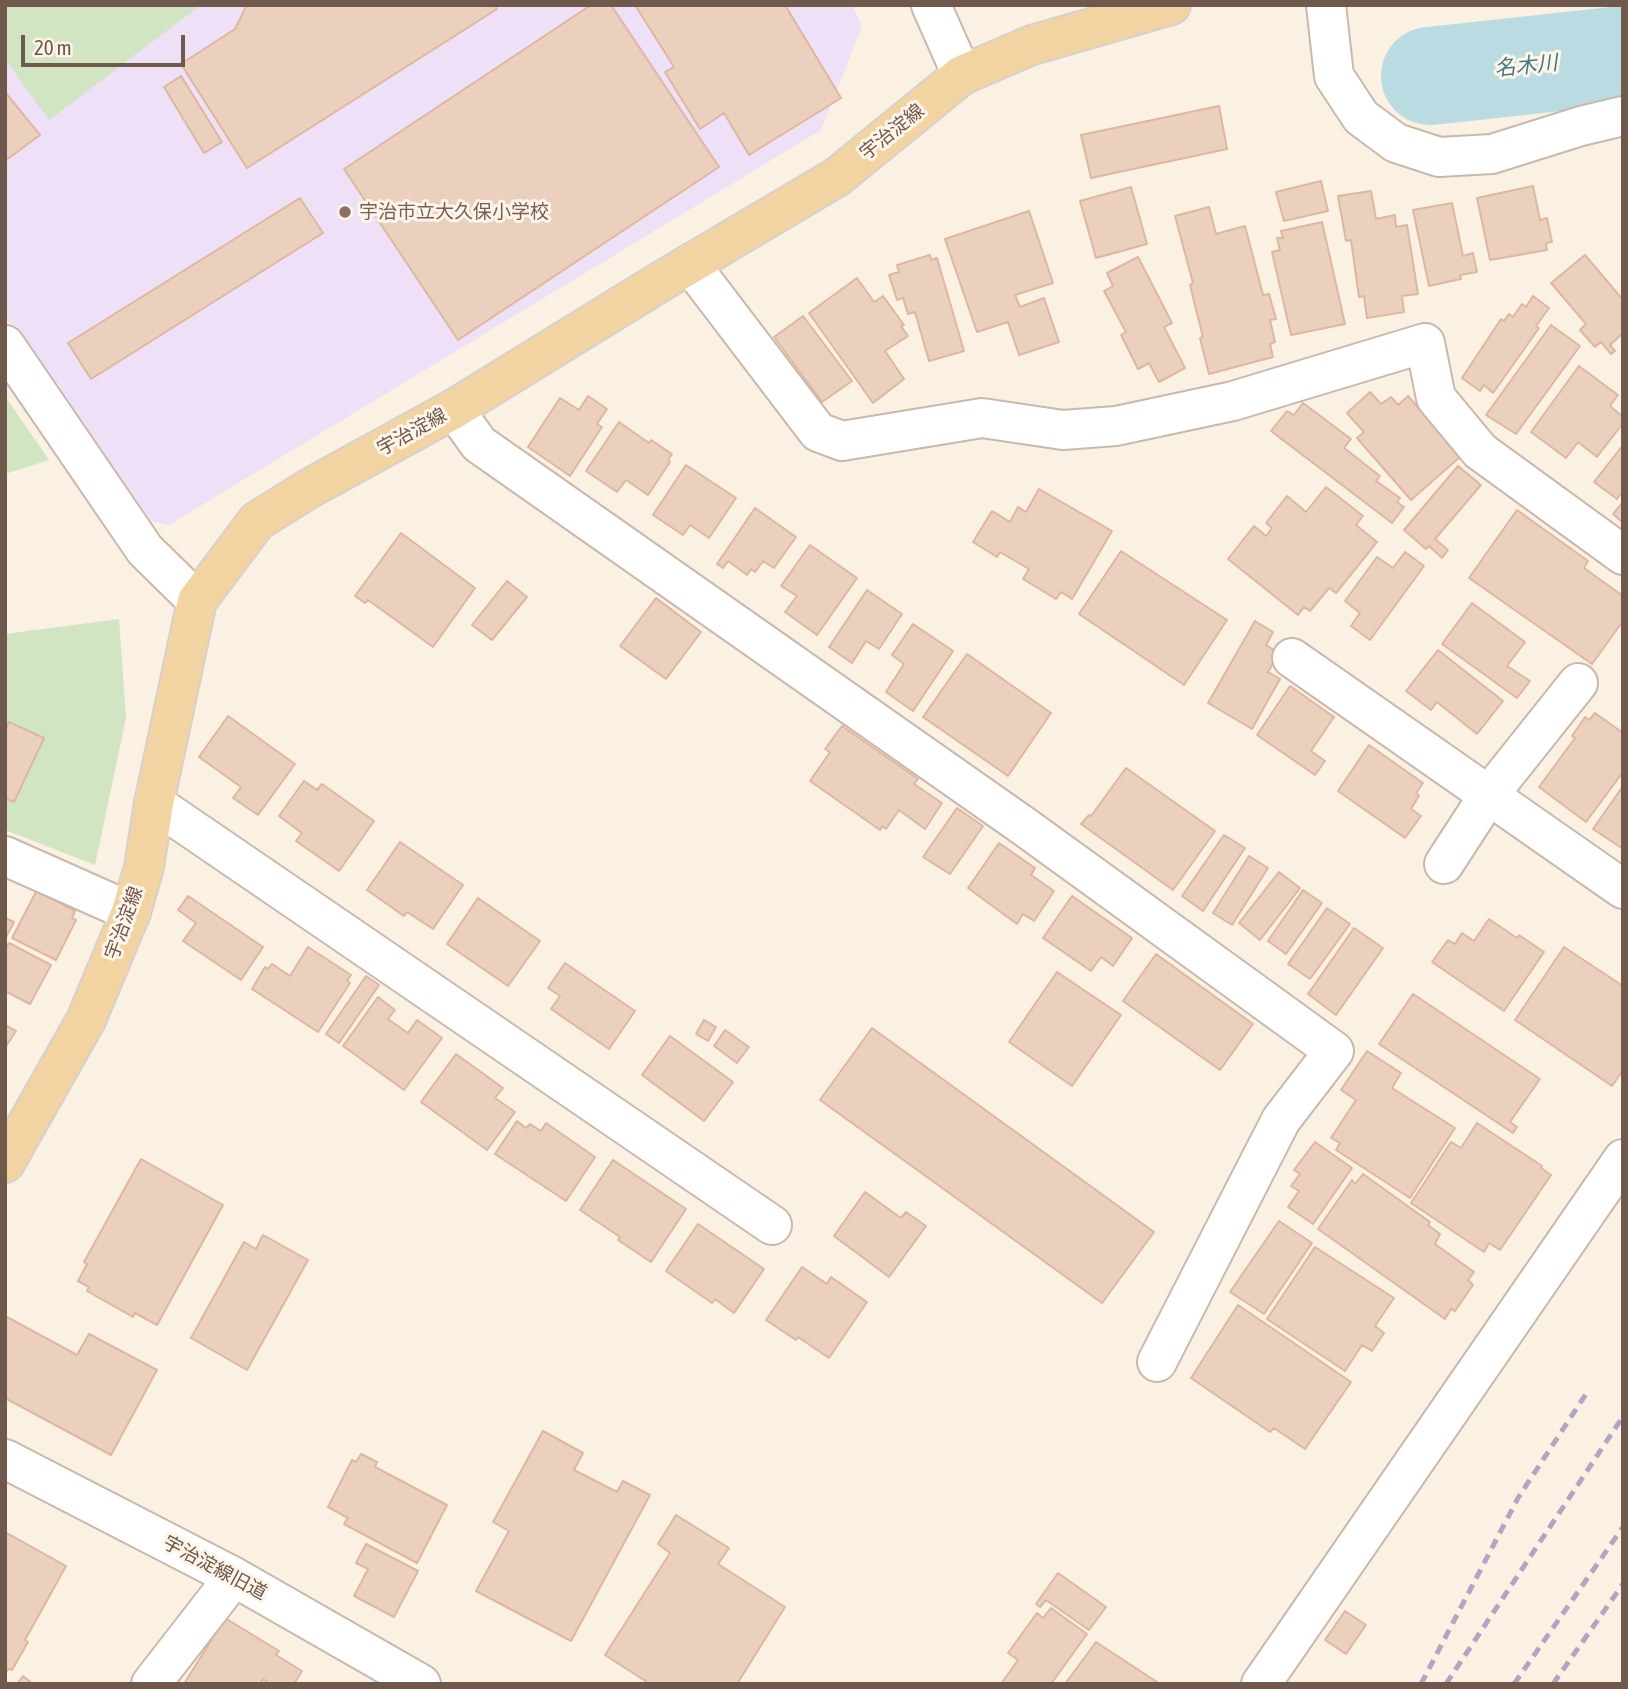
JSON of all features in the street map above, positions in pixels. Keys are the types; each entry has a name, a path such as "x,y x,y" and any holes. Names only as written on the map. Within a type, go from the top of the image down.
{"main road":[{"name":"宇治淀線","path":"5,1163 86,1020 131,912 144,867 154,803 197,601 257,522 310,488 454,409 837,177 962,75 1032,45 1171,5"}],"street":[{"path":"931,5 962,75"},
{"path":"1326,5 1334,76 1361,117 1396,143 1439,157 1492,154 1623,116"},
{"path":"690,264 818,432 842,441 982,418 1063,430 1116,426 1233,401 1425,343 1436,398 1480,452 1623,555"},
{"path":"5,345 145,550 197,601"},
{"path":"454,409 479,444 1025,827 1334,1051 1281,1120 1157,1362"},
{"path":"1292,658 1623,889"},
{"path":"1444,864 1488,796 1578,683"},
{"path":"154,803 772,1225"},
{"path":"5,856 131,912"},
{"path":"1261,1684 1623,1159"},
{"name":"宇治淀線旧道","path":"5,1459 234,1577 421,1684"},
{"path":"151,1684 234,1577"}],"shaded area":[{"name":"宇治市立大久保小学校","path":"5,5 852,5 862,26 821,130 169,525 151,521 5,316"}],"green space":[{"path":"5,5 201,5 49,120 5,59"},
{"path":"5,396 49,460 5,474"},
{"path":"119,619 126,718 95,865 5,830 5,634"}],"building":[{"path":"247,5 494,5 497,9 247,168 181,64 235,29"},
{"path":"591,5 611,5 719,167 458,340 344,169"},
{"path":"635,5 785,5 841,98 749,155 724,113 700,129 665,72 674,67"},
{"path":"181,76 222,142 204,153 164,87"},
{"path":"5,92 40,135 5,161"},
{"path":"1219,106 1227,149 1091,178 1081,135"},
{"path":"1321,181 1328,211 1284,221 1276,192"},
{"path":"1533,186 1540,220 1547,218 1552,242 1546,243 1547,250 1490,260 1477,198"},
{"path":"1131,187 1147,244 1096,258 1080,201"},
{"path":"1371,191 1376,219 1395,215 1396,227 1407,225 1418,294 1402,296 1404,312 1367,318 1364,296 1359,297 1351,240 1346,241 1338,196"},
{"path":"300,198 323,233 91,379 68,343"},
{"path":"1452,203 1463,256 1473,253 1477,272 1460,275 1461,279 1429,286 1413,210"},
{"path":"1209,207 1216,234 1245,226 1263,295 1269,294 1276,319 1270,320 1275,342 1270,344 1273,357 1209,374 1190,285 1193,283 1175,216"},
{"path":"1029,211 1053,283 1015,295 1020,307 1044,298 1059,342 1019,355 1008,322 977,332 945,239"},
{"path":"1322,222 1345,324 1291,335 1272,252 1280,250 1277,238 1283,238 1281,231"},
{"path":"930,255 931,260 937,258 964,351 929,361 915,312 908,314 903,298 897,300 889,275 899,272 897,265"},
{"path":"1585,255 1623,300 1623,333 1610,345 1615,351 1611,354 1601,342 1595,347 1580,330 1586,324 1551,283"},
{"path":"1138,257 1172,323 1164,327 1185,368 1159,382 1149,363 1138,369 1121,335 1126,332 1104,291 1113,286 1107,273"},
{"path":"857,278 874,302 883,296 904,325 901,326 908,336 885,351 904,379 873,403 809,313"},
{"path":"1533,296 1549,308 1536,326 1539,328 1493,393 1484,385 1480,391 1462,378 1501,319 1504,321 1509,314 1513,317 1522,304 1526,307"},
{"path":"803,316 852,381 822,402 774,337"},
{"path":"1551,325 1580,346 1516,434 1486,415"},
{"path":"1579,366 1618,395 1610,406 1623,417 1623,423 1597,457 1578,442 1566,458 1531,432"},
{"path":"1370,392 1381,404 1391,397 1398,405 1408,396 1461,456 1411,500 1357,438 1364,432 1347,413"},
{"path":"588,396 607,409 597,424 602,427 570,476 528,447 560,398 579,410"},
{"path":"1303,403 1351,439 1344,448 1380,476 1376,481 1400,498 1397,502 1404,507 1392,523 1271,431 1287,411 1294,415"},
{"path":"619,422 649,443 651,440 672,454 668,460 670,462 648,495 626,480 617,492 586,471"},
{"path":"1623,445 1623,491 1617,499 1594,482"},
{"path":"686,465 736,498 709,538 690,525 683,535 653,515"},
{"path":"1458,466 1481,485 1435,539 1448,550 1442,558 1429,546 1426,549 1404,530"},
{"path":"1326,487 1363,516 1356,525 1377,542 1336,593 1329,588 1310,611 1304,607 1298,615 1228,559 1254,526 1266,536 1272,528 1266,523 1287,496 1306,512"},
{"path":"1039,489 1112,531 1072,599 1061,592 1056,599 1023,579 1029,569 1000,552 997,557 973,542 992,511 1010,522 1018,507 1026,512"},
{"path":"1623,502 1623,521 1622,522 1613,514"},
{"path":"755,508 796,537 774,568 763,561 755,572 751,569 747,575 728,561 723,568 717,564"},
{"path":"1517,510 1588,561 1584,568 1623,596 1623,621 1592,664 1469,578"},
{"path":"401,533 475,588 433,647 368,600 365,603 355,596"},
{"path":"810,545 857,578 817,635 785,612 797,596 781,586"},
{"path":"1121,551 1227,620 1184,685 1079,614"},
{"path":"1405,552 1424,566 1370,640 1351,626 1360,613 1345,601 1377,557 1393,568"},
{"path":"507,581 527,597 492,640 472,625"},
{"path":"867,590 902,614 879,649 866,641 852,663 829,647"},
{"path":"656,598 701,632 666,679 620,646"},
{"path":"1472,603 1525,642 1507,666 1530,681 1517,698 1442,644"},
{"path":"1255,621 1273,632 1266,645 1279,653 1268,672 1280,679 1252,729 1208,703"},
{"path":"913,624 953,651 913,711 886,692 904,664 892,655"},
{"path":"1438,650 1503,701 1477,734 1437,702 1431,710 1406,691"},
{"path":"967,654 1051,713 1008,776 923,717"},
{"path":"1290,686 1334,717 1311,751 1325,761 1315,775 1257,735"},
{"path":"1595,713 1623,733 1623,772 1586,822 1539,787 1575,738 1572,736 1585,717 1589,720"},
{"path":"228,716 295,764 258,815 233,798 241,787 199,757"},
{"path":"9,722 44,738 14,802 5,798 5,730"},
{"path":"842,726 918,779 914,784 942,803 925,829 899,810 886,829 882,826 880,830 810,781 830,752 825,749"},
{"path":"1369,745 1423,783 1416,793 1419,796 1411,809 1421,816 1405,838 1338,791"},
{"path":"1126,768 1215,831 1173,890 1081,824 1091,816"},
{"path":"304,781 317,790 322,784 374,821 339,871 296,841 302,833 279,816"},
{"path":"1623,786 1623,849 1593,829"},
{"path":"957,808 983,826 950,874 923,857"},
{"path":"1224,835 1245,848 1203,911 1182,896"},
{"path":"400,842 463,885 433,929 407,912 404,916 367,890"},
{"path":"999,843 1035,868 1031,875 1054,891 1034,921 1023,914 1017,924 968,888"},
{"path":"1249,856 1268,868 1232,925 1213,913"},
{"path":"1279,872 1300,888 1260,940 1239,923"},
{"path":"37,890 75,911 72,918 76,920 56,960 12,938"},
{"path":"1303,890 1322,903 1286,954 1268,941"},
{"path":"188,896 263,947 241,980 183,941 196,923 178,910"},
{"path":"1072,896 1132,938 1113,966 1101,957 1091,971 1043,938"},
{"path":"478,898 540,941 508,986 447,944"},
{"path":"1327,908 1350,924 1310,979 1288,964"},
{"path":"5,918 14,922 5,939"},
{"path":"1489,919 1544,952 1504,1011 1432,962 1448,940 1455,944 1462,933 1474,941"},
{"path":"1354,928 1383,948 1336,1015 1308,994"},
{"path":"9,943 51,965 30,1004 5,991 5,950"},
{"path":"308,947 351,975 347,981 350,983 318,1032 252,989 265,967 268,969 272,964 290,976"},
{"path":"1564,947 1623,986 1623,1070 1612,1086 1515,1020"},
{"path":"1156,954 1253,1024 1220,1070 1123,1001"},
{"path":"565,963 635,1011 609,1049 551,1009 560,996 548,988"},
{"path":"1057,972 1121,1015 1072,1086 1009,1042"},
{"path":"366,976 379,985 339,1043 326,1034"},
{"path":"1413,994 1540,1079 1510,1122 1517,1127 1513,1133 1379,1044"},
{"path":"378,997 395,1010 388,1019 408,1033 417,1020 442,1038 404,1090 343,1046"},
{"path":"704,1020 716,1027 708,1041 696,1034"},
{"path":"5,1025 16,1031 5,1048"},
{"path":"872,1028 1154,1232 1102,1303 820,1100"},
{"path":"725,1030 749,1047 737,1063 714,1046"},
{"path":"670,1036 733,1082 704,1121 642,1075"},
{"path":"1367,1051 1401,1073 1392,1088 1455,1128 1410,1198 1336,1150 1340,1143 1331,1138 1356,1100 1341,1090"},
{"path":"456,1054 503,1088 495,1098 515,1112 487,1150 421,1102"},
{"path":"517,1121 526,1128 530,1124 541,1131 546,1123 595,1157 566,1201 495,1154"},
{"path":"1477,1123 1542,1166 1541,1168 1551,1175 1500,1250 1489,1243 1484,1252 1411,1203 1451,1142 1461,1148"},
{"path":"1315,1142 1352,1168 1313,1224 1288,1207 1299,1191 1291,1186 1300,1174 1294,1170"},
{"path":"141,1159 223,1205 157,1325 135,1313 133,1317 87,1291 89,1287 78,1281 87,1264 84,1262"},
{"path":"613,1160 686,1209 651,1262 580,1210"},
{"path":"1363,1174 1430,1222 1428,1225 1440,1234 1435,1244 1474,1272 1468,1280 1473,1285 1455,1311 1451,1309 1445,1319 1318,1229 1352,1180 1355,1184"},
{"path":"865,1192 901,1218 906,1212 926,1226 889,1277 834,1236"},
{"path":"1279,1221 1312,1243 1264,1314 1230,1292"},
{"path":"698,1224 764,1269 734,1313 715,1299 712,1303 666,1271"},
{"path":"263,1235 308,1260 247,1370 191,1338 244,1242 256,1249"},
{"path":"1315,1247 1394,1298 1375,1326 1384,1333 1372,1351 1362,1345 1345,1371 1267,1319"},
{"path":"802,1267 827,1284 831,1277 867,1302 829,1358 766,1320"},
{"path":"1238,1305 1351,1382 1305,1449 1274,1428 1270,1432 1191,1378"},
{"path":"5,1316 77,1355 89,1334 157,1370 111,1455 5,1398"},
{"path":"543,1431 583,1453 574,1470 617,1492 623,1481 650,1495 571,1641 476,1591 509,1531 493,1522"},
{"path":"361,1454 377,1462 375,1467 447,1505 417,1563 344,1524 348,1518 328,1507 352,1460 356,1462"},
{"path":"676,1515 729,1548 718,1564 785,1607 737,1684 650,1684 605,1655 670,1553 658,1544"},
{"path":"5,1532 66,1566 25,1640 28,1642 12,1670 8,1669 6,1672"},
{"path":"366,1544 418,1571 394,1617 354,1596 368,1569 356,1563"},
{"path":"1058,1573 1106,1607 1089,1630 1046,1600 1040,1607 1036,1604"},
{"path":"1051,1608 1087,1634 1051,1684 1001,1684 1018,1660 1008,1653 1037,1613 1043,1618"},
{"path":"1345,1611 1366,1625 1346,1654 1325,1640"},
{"path":"225,1618 279,1651 276,1655 302,1671 294,1684 270,1684 263,1679 260,1684 184,1684"},
{"path":"1096,1642 1160,1684 1065,1684"},
{"path":"23,1676 33,1684 17,1684"}],"waterway":[{"name":"名木川","path":"1430,76 1623,55"}],"railway":[{"path":"1421,1684 1518,1498 1586,1394"},
{"path":"1446,1684 1622,1418"},
{"path":"1514,1684 1623,1527"},
{"path":"1553,1684 1623,1584"}],"place":[{"name":"宇治市立大久保小学校","path":"345,212"}]}
